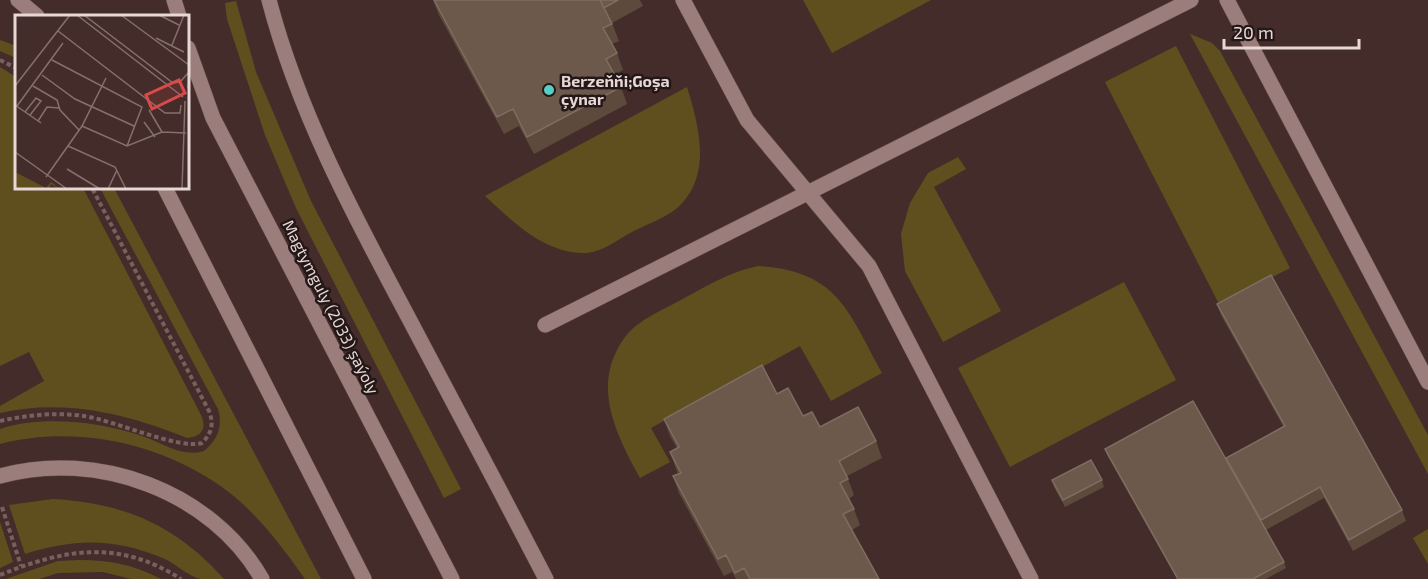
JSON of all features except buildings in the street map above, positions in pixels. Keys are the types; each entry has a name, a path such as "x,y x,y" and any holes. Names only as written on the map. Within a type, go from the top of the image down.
{"street":[{"path":"18,0 36,15"},
{"path":"174,0 179,15"},
{"path":"269,0 307,112 341,191 546,579"},
{"path":"683,0 747,120 869,266 1031,579"},
{"path":"545,326 1191,0"},
{"path":"1227,0 1428,382"},
{"name":"Magtymguly (2033) şaýoly","path":"189,51 213,118 452,579"},
{"path":"166,189 364,579"},
{"path":"0,476 52,468 88,468 145,483 177,498 210,519 233,540 262,579"}],"path":[{"path":"0,60 15,68"},
{"path":"0,421 46,415 84,416 119,423 187,445 202,443 211,431 212,419 209,411 93,189"},
{"path":"0,504 21,566"},
{"path":"0,575 56,555 103,552 150,563 181,579"}],"shaded area":[{"path":"803,0 931,0 832,53"},
{"path":"236,1 256,72 311,201 461,489 444,498 296,208 265,135 227,19 225,3"},
{"path":"1190,34 1212,43 1220,51 1428,435 1428,474"},
{"path":"0,40 15,46 15,58 0,51"},
{"path":"1176,46 1290,268 1219,304 1105,82"},
{"path":"0,67 15,76 15,189 84,189 201,415 203,428 200,434 187,438 142,422 95,411 48,407 0,413 0,406 44,381 29,352 0,366"},
{"path":"687,87 700,146 697,175 684,201 660,219 608,246 589,253 582,253 554,247 529,234 485,196"},
{"path":"958,157 966,169 934,187 1001,311 943,342 905,271 901,234 910,203 928,173"},
{"path":"101,189 115,189 321,579 305,579 270,533 241,502 205,476 178,462 150,451 90,438 60,436 30,438 0,444 0,429 34,422 53,421 90,424 126,431 173,449 196,453 204,451 216,437 220,421 218,409"},
{"path":"758,266 785,269 806,276 837,298 860,331 882,373 831,401 800,346 651,428 670,462 640,478 615,427 608,391 609,373 615,355 625,337 650,316 717,280"},
{"path":"1124,282 1176,380 1010,467 958,368"},
{"path":"53,499 103,506 147,520 187,544 224,579 196,578 165,559 147,552 112,544 61,545 25,554 9,505"},
{"path":"0,522 13,562 0,568"},
{"path":"1428,529 1428,564 1413,538"},
{"path":"80,560 122,564 161,579 131,579 103,572 58,573 39,579 6,579 58,561"}],"place":[{"name":"Berzeňňi;Goşa çynar","path":"549,90"}]}
